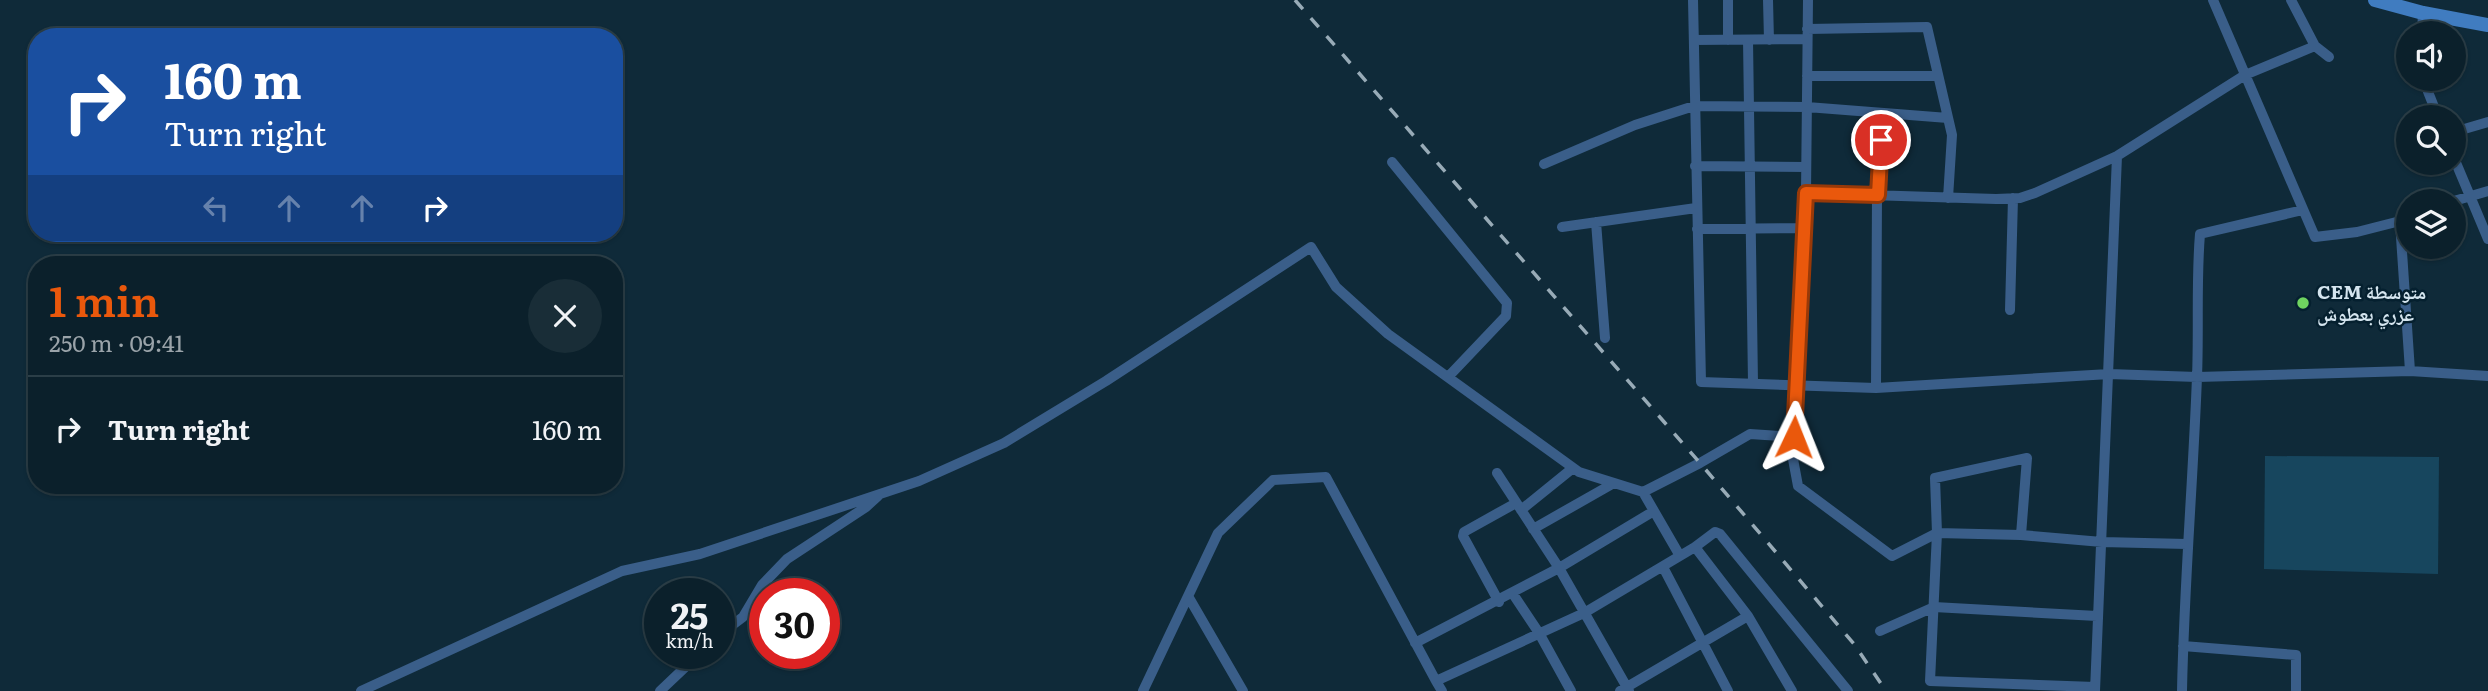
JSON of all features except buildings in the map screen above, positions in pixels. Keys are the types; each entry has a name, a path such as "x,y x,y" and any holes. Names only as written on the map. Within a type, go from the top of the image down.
{"street":[{"path":"1693,0 1701,382 1876,388 2109,374 2197,377 2410,371 2488,376"},
{"path":"1728,0 1728,40"},
{"path":"1768,0 1769,40"},
{"path":"1808,0 1806,193 1793,459 1798,486 1892,556 1937,533 2187,544"},
{"path":"2213,0 2315,237 2357,232 2396,222"},
{"path":"2291,0 2315,46 2329,57"},
{"path":"2375,0 2392,2 2423,13 2488,25"},
{"path":"2423,13 2423,21"},
{"path":"1693,40 1769,40 1807,34 1927,27 1952,135 1948,198"},
{"path":"1748,40 1753,383"},
{"path":"1806,193 2013,198 2035,193 2117,156 2245,75 2315,46"},
{"path":"1807,76 1938,76"},
{"path":"1544,164 1635,125 1695,106 1807,107 1948,118"},
{"path":"1876,388 1878,195 1882,113"},
{"path":"2466,128 2488,122"},
{"path":"2021,535 2027,458 1935,478 1937,533 1930,681 2095,689 2117,156"},
{"path":"1392,162 1507,303 1506,316 1448,377"},
{"path":"1695,166 1806,167"},
{"path":"2460,175 2488,239"},
{"path":"2468,196 2488,191"},
{"path":"2010,310 2013,198"},
{"path":"1562,227 1696,208"},
{"path":"2182,691 2197,377 2197,265 2200,234 2303,210"},
{"path":"1596,222 1605,338"},
{"path":"1697,229 1804,228"},
{"path":"360,691 622,571 700,554 919,481 1004,443 1106,381 1311,247 1336,287 1388,334 1579,472 1643,492 1680,556"},
{"path":"2406,259 2410,371"},
{"path":"1643,492 1750,435 1794,437"},
{"path":"1499,602 1463,536 1464,532 1519,507 1573,468"},
{"path":"1497,473 1559,568 1626,690 1748,616"},
{"path":"1143,691 1218,533 1273,480 1326,478 1442,691"},
{"path":"1533,529 1614,483"},
{"path":"735,623 743,617 761,585 787,559 866,507 879,494"},
{"path":"1415,643 1499,602 1654,511"},
{"path":"1436,681 1584,613 1663,567 1715,532 1720,534 1848,691"},
{"path":"1695,547 1748,616 1792,691"},
{"path":"1663,567 1728,691"},
{"path":"1513,594 1539,632 1571,691"},
{"path":"1188,596 1243,691"},
{"path":"1880,631 1934,607 2097,616"},
{"path":"2183,646 2296,655 2296,691"},
{"path":"660,691 683,669"}],"shaded area":[{"path":"2265,456 2439,457 2438,574 2264,569"}],"railway":[{"path":"1295,0 1700,463 1854,644 1886,691"}],"place":[{"name":"CEM متوسطة عزري بعطوش","path":"2303,303"}],"route":[{"path":"1794,437 1806,193 1878,195 1881,140"}]}
